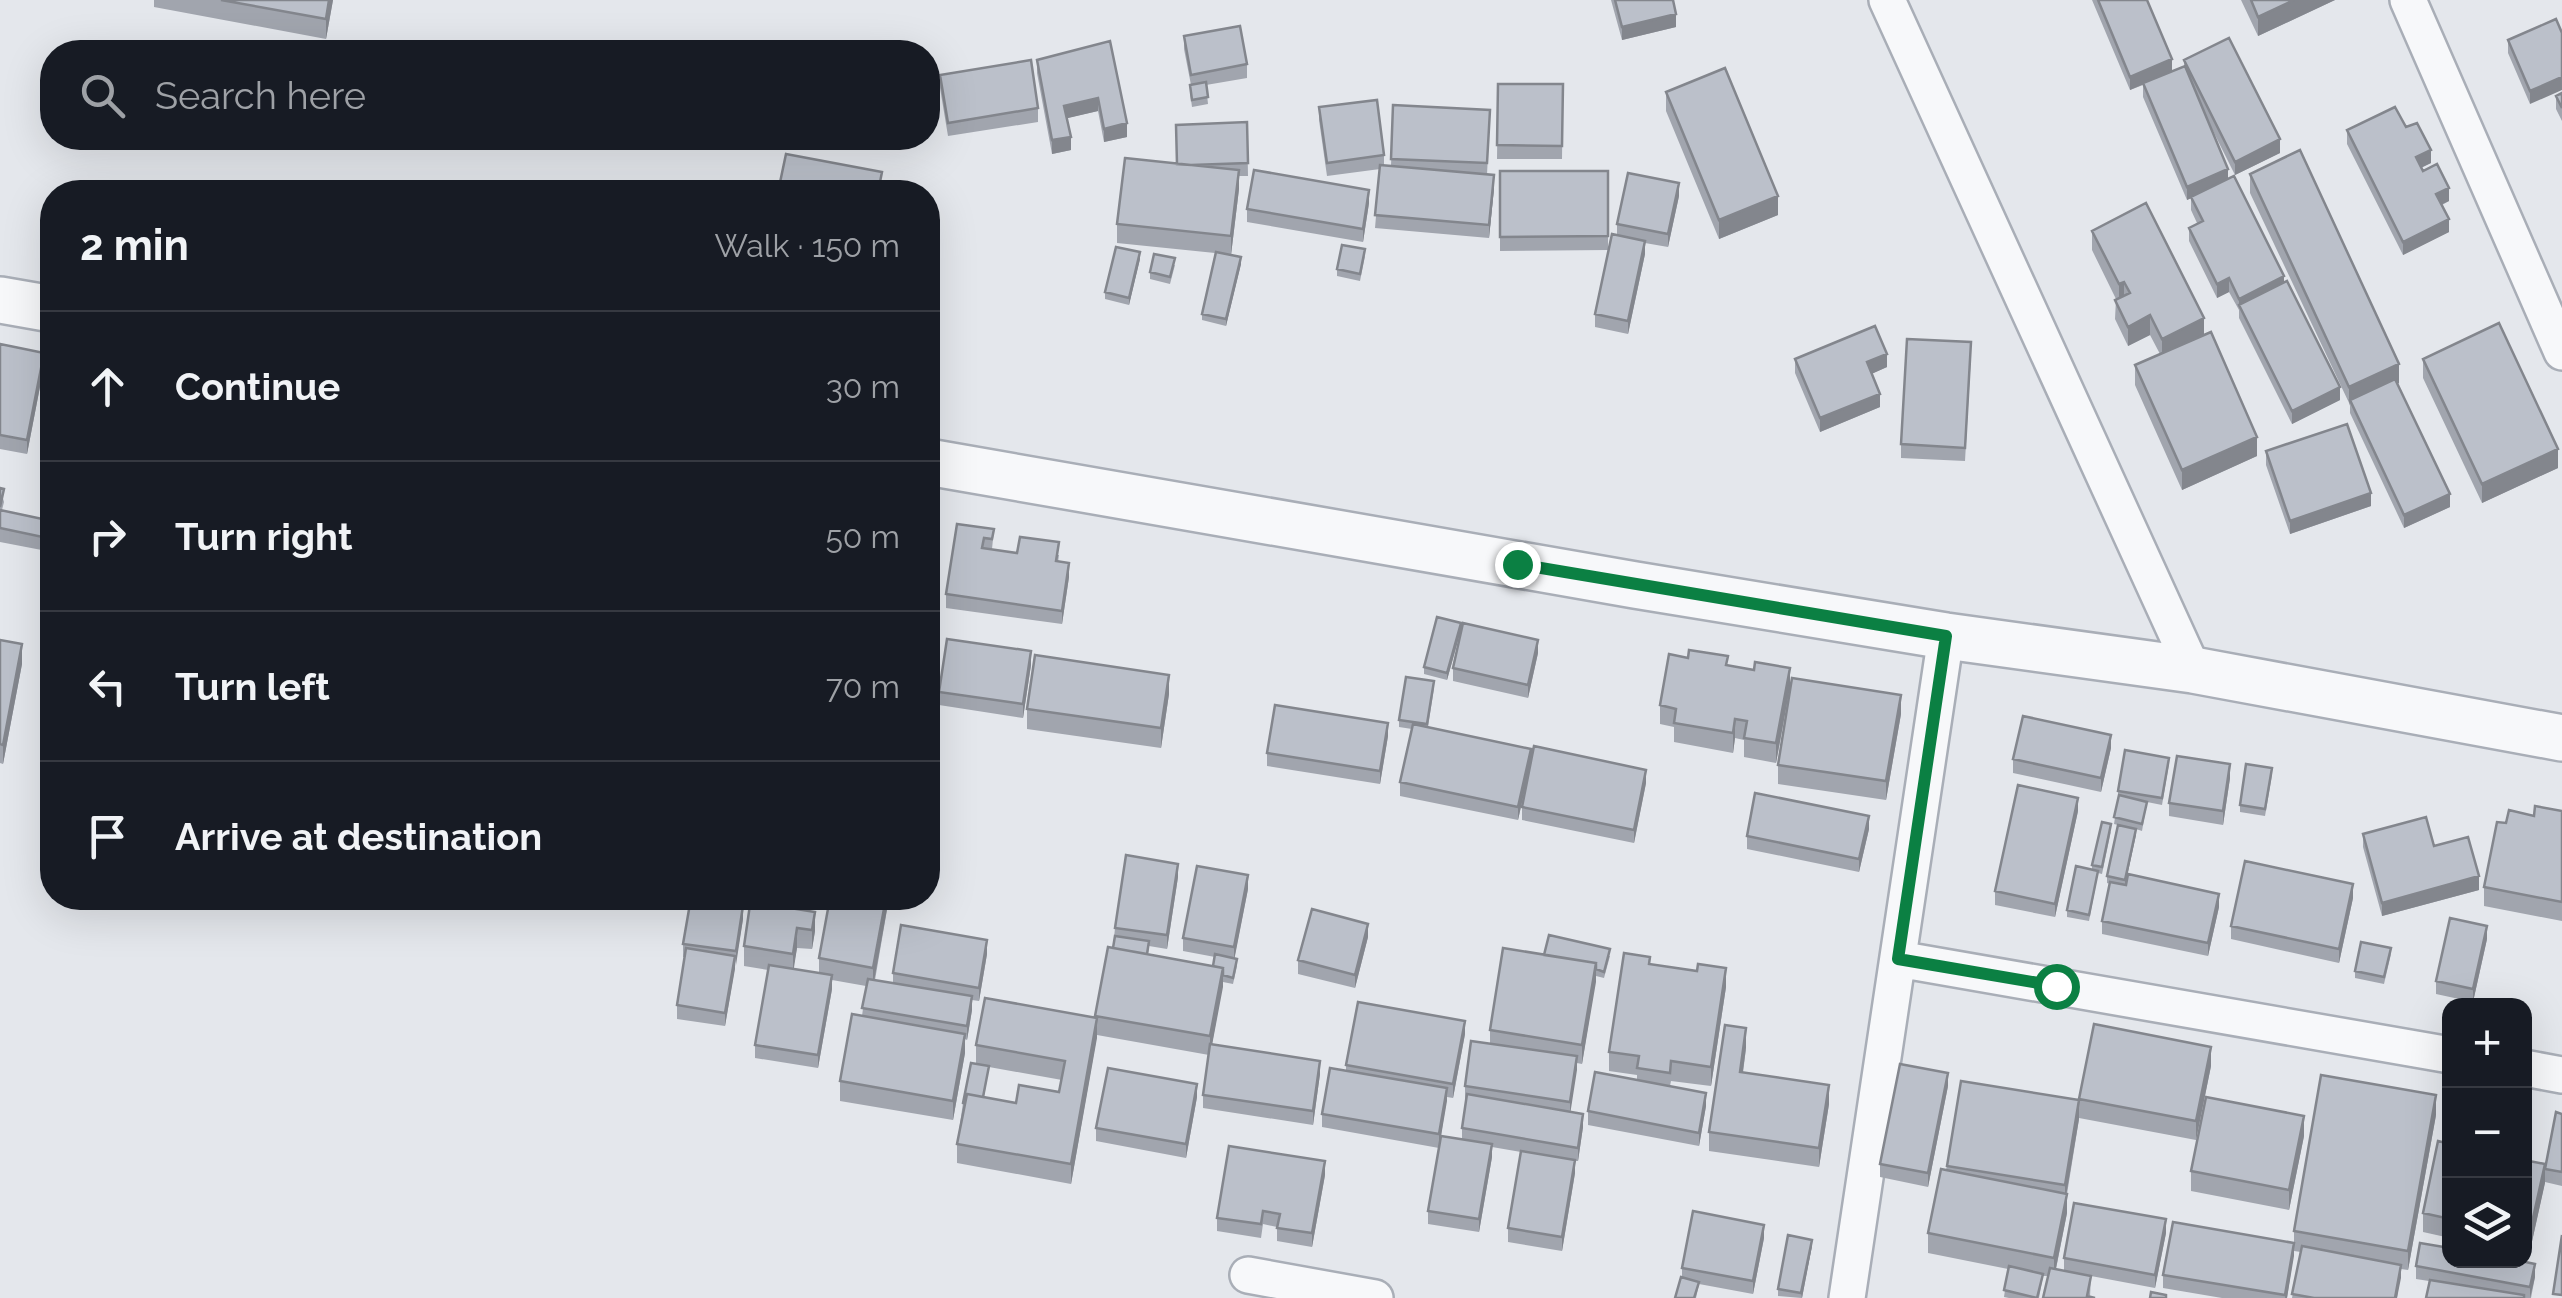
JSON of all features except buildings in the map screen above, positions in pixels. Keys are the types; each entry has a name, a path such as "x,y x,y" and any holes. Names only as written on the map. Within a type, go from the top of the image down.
{"street":[{"path":"1888,0 2193,670"},
{"path":"2408,0 2562,352"},
{"path":"0,300 40,308"},
{"path":"940,464 1946,636 2193,670 2562,738"},
{"path":"1847,1298 1946,636"},
{"path":"1898,959 2442,1054"},
{"path":"2532,1069 2562,1075"},
{"path":"1248,1276 1375,1298"}],"route":[{"path":"1517,564 1946,636 1898,959 2056,986"}]}
